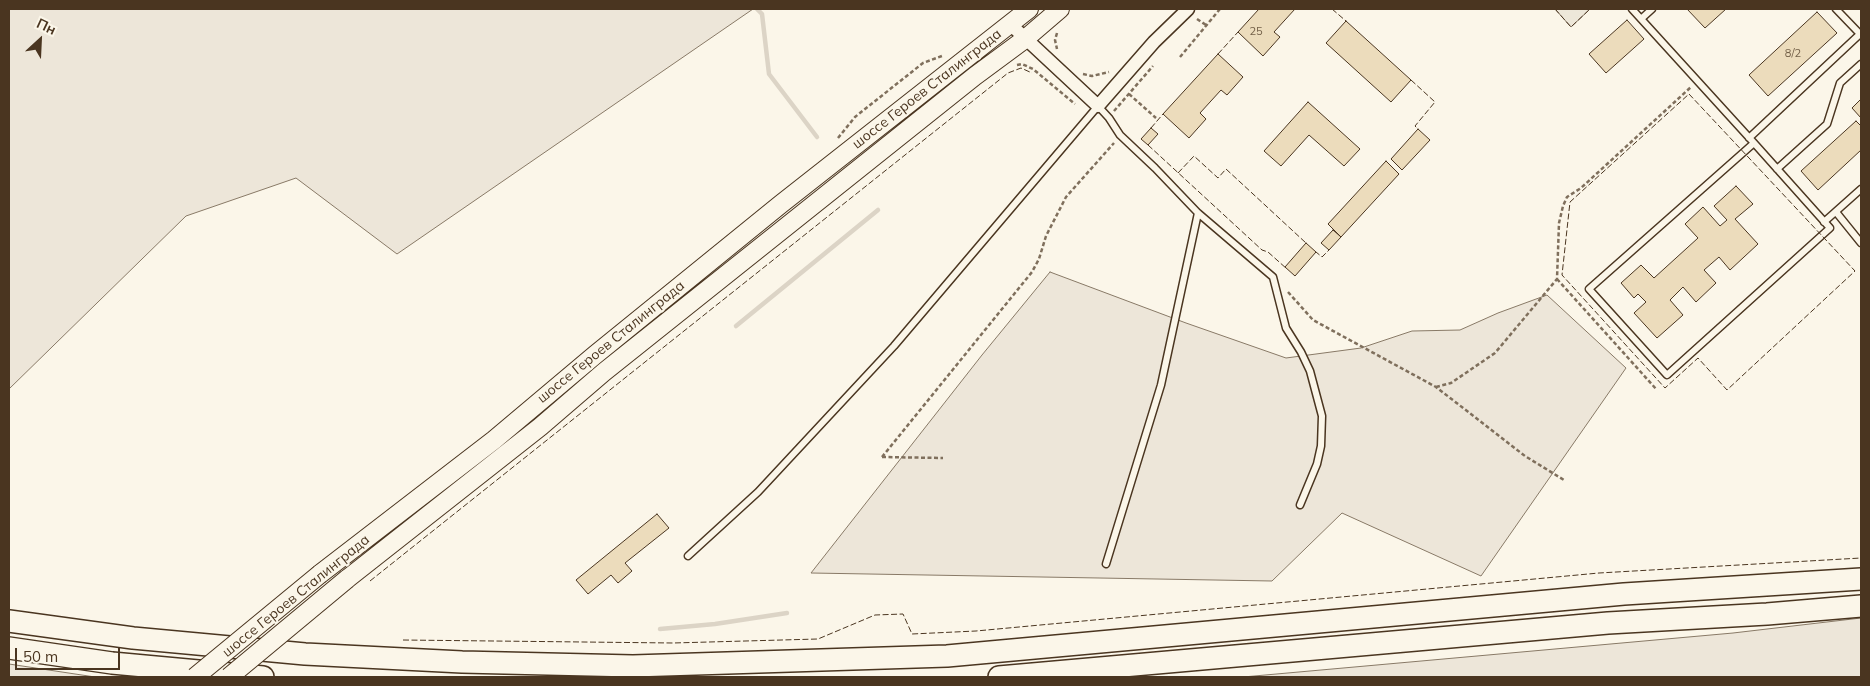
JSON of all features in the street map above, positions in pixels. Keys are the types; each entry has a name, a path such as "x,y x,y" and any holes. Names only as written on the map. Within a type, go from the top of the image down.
{"highway":[{"path":"9,621 133,638 305,654 462,662 633,666 947,656 1624,594 1861,579"},
{"path":"999,677 1608,623 1767,614 1861,606"},
{"path":"9,648 112,663 263,677"}],"main road":[{"name":"шоссе Героев Сталинграда","path":"195,677 320,574 494,440 594,355 781,204 1029,9"},
{"name":"шоссе Героев Сталинграда","path":"229,677 347,579 533,433 612,366 975,76 1025,39 1060,9"}],"street":[{"path":"1010,24 1098,106 1154,42 1188,9"}],"lane":[{"path":"1632,9 1752,140 1830,228 1667,375 1589,289 1752,140 1860,34 1836,9"},
{"path":"1641,19 1652,9"},
{"path":"1777,169 1827,124 1840,83 1861,64"},
{"path":"688,556 758,492 894,346 1098,106 1109,118 1120,135 1198,213 1274,277 1286,328 1310,371 1322,416 1323,432 1317,464 1300,505"},
{"path":"1824,222 1861,189"},
{"path":"1836,212 1861,243"},
{"path":"1106,564 1161,385 1198,213"}],"path":[{"path":"1180,56 1220,9"},
{"path":"1058,27 1055,40 1058,52"},
{"path":"837,140 855,116 923,63 947,54"},
{"path":"1109,118 1158,59"},
{"path":"1010,66 1022,64 1033,69 1080,109"},
{"path":"1078,73 1092,76 1106,74 1114,68"},
{"path":"1436,387 1451,384 1495,353 1557,279 1562,206 1567,197 1581,188 1698,81"},
{"path":"1129,94 1156,118"},
{"path":"942,458 882,457 1032,272 1039,259 1046,236 1066,197 1120,135"},
{"path":"1274,277 1313,320 1436,387 1525,456 1564,480"},
{"path":"1557,279 1657,390"}],"shaded area":[{"path":"9,9 753,9 397,254 296,178 186,216 9,389"},
{"path":"1555,9 1590,9 1571,27"},
{"path":"1050,272 1286,358 1361,348 1412,331 1460,330 1498,313 1547,295 1626,368 1481,576 1342,513 1272,581 811,573 982,355"},
{"path":"1861,618 1861,677 1243,677 1733,633"},
{"path":"9,664 95,677 9,677"}],"building":[{"path":"1259,9 1295,9 1274,32 1280,37 1263,56 1238,32"},
{"path":"1687,9 1726,9 1705,28"},
{"path":"1817,12 1837,33 1768,96 1749,75"},
{"path":"1627,20 1644,39 1606,73 1589,54"},
{"path":"1346,21 1411,80 1391,102 1326,43"},
{"path":"1218,54 1243,77 1227,95 1221,90 1200,113 1206,119 1189,138 1163,114"},
{"path":"1861,99 1861,118 1852,108"},
{"path":"1308,102 1360,149 1344,166 1309,135 1281,166 1264,151"},
{"path":"1856,121 1861,126 1861,150 1818,190 1801,171"},
{"path":"1151,128 1158,134 1148,145 1141,139"},
{"path":"1418,129 1430,140 1402,170 1391,159"},
{"path":"1386,161 1399,174 1341,237 1328,224"},
{"path":"1736,186 1753,204 1735,219 1758,244 1730,270 1719,257 1704,270 1716,283 1696,302 1683,287 1670,300 1683,315 1657,338 1634,313 1646,302 1638,294 1634,298 1621,283 1641,265 1654,278 1698,238 1685,224 1703,207 1720,226 1727,220 1714,206"},
{"path":"1333,230 1341,237 1329,250 1321,243"},
{"path":"1306,243 1316,252 1295,276 1285,267"},
{"path":"657,514 669,528 625,563 632,571 618,583 611,575 588,594 576,580"}],"waterway":[{"path":"757,9 762,14 769,74 817,137"},
{"path":"736,326 878,210"},
{"path":"660,629 715,624 787,613"}],"fence":[{"path":"1332,9 1346,21"},
{"path":"1555,9 1571,27 1590,9"},
{"path":"1218,54 1238,32"},
{"path":"370,581 1008,73 1021,68 1032,73"},
{"path":"1411,80 1435,102 1415,126 1418,129"},
{"path":"1689,94 1855,271 1727,390 1698,358 1665,388 1562,275 1570,202 1689,94"},
{"path":"1151,128 1163,114"},
{"path":"1148,145 1262,250 1268,252 1287,269"},
{"path":"1178,173 1194,156 1218,178 1226,169 1306,243"},
{"path":"1315,253 1322,257 1329,250"},
{"path":"403,640 673,643 818,639 875,615 903,614 912,634 976,631 1599,573 1861,558"}]}
